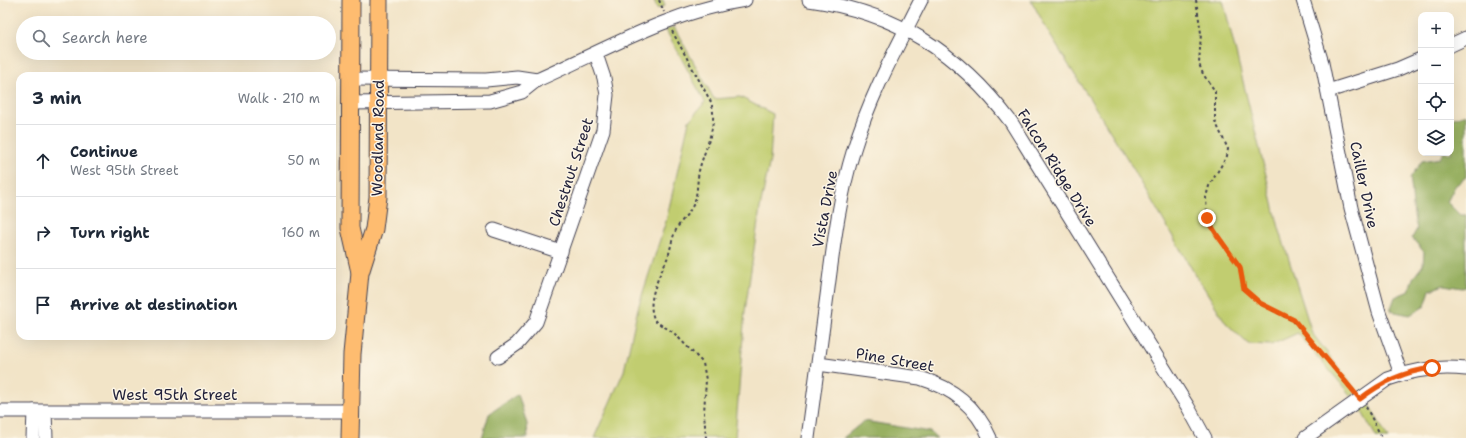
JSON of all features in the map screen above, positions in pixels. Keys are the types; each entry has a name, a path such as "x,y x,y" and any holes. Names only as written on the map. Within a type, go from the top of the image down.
{"main road":[{"name":"Woodland Road","path":"351,0 350,228 360,272"},
{"name":"Woodland Road","path":"350,438 352,354 360,272 374,229 378,197 379,0"}],"street":[{"path":"351,103 490,102 522,92 537,80 668,21 703,8 746,0"},
{"name":"Falcon Ridge Drive","path":"809,0 861,11 906,29 939,49 959,64 993,99 1011,122 1188,407 1204,438"},
{"name":"Vista Drive","path":"808,438 837,222 846,178 867,113 921,0"},
{"name":"Cailler Drive","path":"1303,0 1328,91 1351,208 1379,312 1401,374"},
{"path":"1454,44 1466,38"},
{"name":"Chestnut Street","path":"498,358 528,334 536,322 603,130 607,95 604,78 596,54"},
{"path":"1328,91 1398,69 1418,60"},
{"path":"351,79 486,80 517,77 537,80"},
{"path":"494,230 561,252"},
{"name":"Pine Street","path":"818,364 920,378 936,382 951,390 976,412 990,438"},
{"path":"1305,438 1388,379 1401,374 1432,368 1466,369"},
{"name":"West 95th Street","path":"0,411 351,411"},
{"path":"33,438 40,411"},
{"path":"40,411 46,438"}],"path":[{"path":"659,0 668,21 711,102 714,115 709,143 700,166 695,199 691,209 682,220 672,240 667,259 654,288 652,310 656,322 673,332 703,363 706,380 704,413 706,438"},
{"path":"1196,0 1201,33 1199,64 1203,74 1215,91 1215,120 1228,150 1227,156 1209,186 1206,197 1207,218 1217,235 1240,267 1244,289 1260,303 1294,320 1360,399 1369,412 1382,438"}],"green space":[{"path":"654,0 663,0 665,6 657,9"},
{"path":"1031,0 1223,0 1279,228 1312,333 1357,392 1351,396 1298,333 1271,345 1248,344 1226,323 1200,283 1128,160 1050,35"},
{"path":"674,27 714,99 740,97 773,114 770,160 760,208 745,311 735,438 594,438 624,371 638,308 666,221 689,121 705,102 666,30"},
{"path":"1466,114 1466,177 1455,186 1447,202 1460,215 1466,215 1466,287 1462,288 1444,285 1430,290 1425,306 1410,315 1390,311 1395,297 1409,291 1413,278 1423,265 1424,252 1412,238 1417,229 1414,216 1410,178 1422,161 1440,158 1441,156 1454,156 1454,118"},
{"path":"518,394 527,424 528,438 482,438 489,414"},
{"path":"1367,401 1388,438 1377,438 1359,407"},
{"path":"864,421 930,432 937,438 843,438"}],"route":[{"path":"1207,218 1211,227 1235,258 1240,267 1244,289 1260,303 1294,320 1305,333 1313,346 1360,399 1388,379 1415,370 1432,368"}]}
